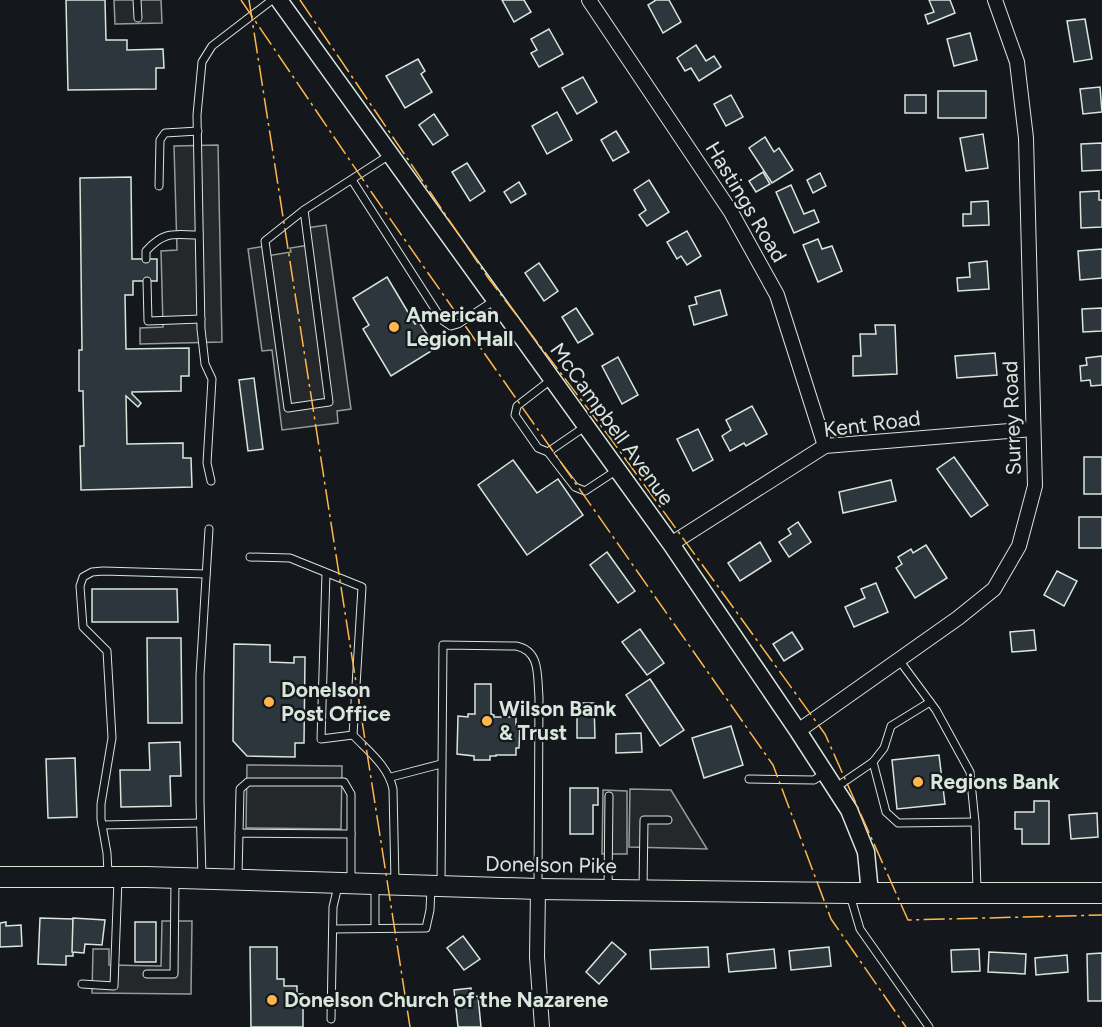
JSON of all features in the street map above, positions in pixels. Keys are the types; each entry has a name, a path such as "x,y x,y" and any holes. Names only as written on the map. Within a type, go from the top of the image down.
{"main road":[{"name":"Donelson Pike","path":"0,877 175,878 538,889 1102,893"}],"street":[{"name":"McCampbell Avenue","path":"279,0 671,544 798,731 849,810 866,852 870,893"},
{"name":"Hastings Road","path":"590,0 731,212 777,295 825,446"},
{"name":"Surrey Road","path":"798,731 958,618 994,589 1019,546 1035,486 1026,138 1017,62 995,0"},
{"name":"Kent Road","path":"671,544 825,446 1033,429"},
{"path":"538,889 537,957 542,1027"}],"lane":[{"path":"137,0 138,18"},
{"path":"211,481 207,463 212,379 205,364 201,319 199,235 198,131 202,62 212,46 272,0"},
{"path":"159,186 160,140 165,133 198,131"},
{"path":"304,210 329,402 288,408 265,241 304,210 391,154"},
{"path":"351,180 442,320 451,326 458,324 495,300"},
{"path":"146,259 146,250 165,235 199,235"},
{"path":"147,281 148,321 201,319"},
{"path":"552,379 517,406 514,415 538,448 548,452 575,487 585,491 617,470"},
{"path":"548,452 586,426"},
{"path":"202,879 200,675 208,529"},
{"path":"250,557 290,558 362,587 353,735 391,777 395,885"},
{"path":"82,984 114,986 113,877 102,825 101,804 112,738 107,651 83,627 81,586 83,577 92,572 103,571 206,574"},
{"path":"326,573 321,739 353,735"},
{"path":"333,929 426,928 436,886 441,764 442,645 516,646 525,648 533,656 536,664 539,697 538,889"},
{"path":"899,660 930,702 970,772 975,822 977,893"},
{"path":"835,788 873,762 884,748 891,726 930,702"},
{"path":"873,762 886,812 898,823 975,822"},
{"path":"391,777 441,764"},
{"path":"749,779 814,780 825,773"},
{"path":"238,880 240,789 248,782 344,782 351,794 351,834 345,883 333,907 331,1019"},
{"path":"608,890 609,796"},
{"path":"643,890 644,820 668,820"},
{"path":"102,825 200,823"},
{"path":"239,833 351,834"},
{"path":"147,974 174,974 175,878"},
{"path":"375,884 375,928"},
{"path":"849,893 861,929 929,1027"}],"shaded area":[{"path":"114,0 161,0 162,23 115,24"},
{"path":"218,145 222,342 140,344 140,328 163,327 161,251 177,250 174,146"},
{"path":"326,225 351,409 337,411 338,423 282,430 272,350 262,351 248,249 265,246 267,256 291,252 290,248 309,245 307,228"},
{"path":"247,765 342,766 341,829 246,828"},
{"path":"630,789 671,790 707,849 629,847"},
{"path":"603,790 627,791 627,854 602,854"},
{"path":"162,921 192,921 191,994 92,993 93,949 109,949 109,965 161,966"}],"building":[{"path":"66,0 105,0 106,40 127,40 127,50 163,49 164,68 156,68 156,89 68,90"},
{"path":"502,0 524,0 531,12 514,22"},
{"path":"656,0 669,0 681,22 663,33 648,5"},
{"path":"929,0 950,0 955,13 928,24 925,15 934,12"},
{"path":"1085,19 1092,59 1074,62 1067,21"},
{"path":"549,29 563,54 539,67 531,53 537,50 531,39"},
{"path":"970,33 977,60 954,66 947,39"},
{"path":"696,45 706,61 714,56 721,67 699,81 691,68 685,71 677,58"},
{"path":"418,59 425,71 421,74 432,92 405,108 386,76"},
{"path":"583,77 597,102 577,114 562,88"},
{"path":"1100,87 1102,112 1083,114 1080,89"},
{"path":"938,91 986,91 986,118 938,118"},
{"path":"731,95 743,117 726,126 714,104"},
{"path":"905,95 926,95 926,113 905,113"},
{"path":"557,112 572,140 547,154 532,126"},
{"path":"434,114 448,135 433,145 419,125"},
{"path":"616,131 629,152 613,161 601,140"},
{"path":"983,134 988,168 966,171 960,138"},
{"path":"765,137 774,152 779,148 793,170 772,183 749,148"},
{"path":"1102,143 1102,170 1082,171 1081,144"},
{"path":"467,163 485,191 470,201 452,172"},
{"path":"763,172 770,184 756,192 749,181"},
{"path":"820,173 826,186 813,193 807,180"},
{"path":"131,177 132,259 157,259 157,281 133,281 133,295 125,295 126,349 189,348 189,376 181,376 181,391 132,392 141,403 138,407 126,396 127,444 183,443 183,458 191,458 192,487 81,490 80,446 84,446 83,391 79,391 79,350 82,350 80,178"},
{"path":"649,180 669,212 647,226 639,215 646,210 634,190"},
{"path":"519,182 526,194 511,203 504,192"},
{"path":"791,185 804,214 814,210 819,222 794,233 776,192"},
{"path":"1099,191 1099,200 1102,200 1102,227 1081,228 1080,192"},
{"path":"988,201 989,225 963,226 963,214 971,214 971,202"},
{"path":"687,231 701,256 687,265 681,256 677,259 667,242"},
{"path":"818,239 822,249 832,246 842,271 818,282 803,245"},
{"path":"1102,249 1102,278 1080,280 1078,251"},
{"path":"987,261 989,289 958,291 957,278 970,277 969,263"},
{"path":"539,263 558,291 544,301 525,273"},
{"name":"American Legion Hall","path":"387,277 415,324 419,322 436,348 391,376 363,329 369,325 353,298"},
{"path":"720,290 727,315 694,325 689,306 697,304 695,297"},
{"path":"576,308 593,334 578,343 562,317"},
{"path":"1102,308 1102,331 1083,332 1082,309"},
{"path":"875,325 895,325 897,374 853,376 853,356 861,356 860,334 876,334"},
{"path":"995,353 997,375 957,378 955,356"},
{"path":"1102,356 1102,385 1091,386 1090,380 1081,381 1080,366 1087,365 1086,358"},
{"path":"618,357 638,395 622,404 602,366"},
{"path":"254,378 263,449 248,451 239,380"},
{"path":"752,406 767,434 746,446 744,443 730,451 722,436 731,430 726,420"},
{"path":"698,429 713,460 693,471 677,439"},
{"path":"954,457 988,505 971,517 937,469"},
{"path":"1084,457 1102,457 1102,494 1084,494"},
{"path":"513,460 537,493 558,479 583,515 527,555 478,485"},
{"path":"891,480 896,501 843,513 839,492"},
{"path":"1079,517 1102,517 1102,548 1079,548"},
{"path":"798,522 811,542 789,557 779,542 791,534 788,529"},
{"path":"760,542 771,561 740,581 728,563"},
{"path":"926,545 947,578 915,598 896,568 902,564 898,557 911,549 913,553"},
{"path":"607,552 635,591 618,603 590,565"},
{"path":"1057,571 1077,581 1064,606 1044,595"},
{"path":"876,583 888,612 854,627 845,607 865,598 861,589"},
{"path":"92,589 177,589 178,622 92,622"},
{"path":"640,629 664,663 647,675 622,642"},
{"path":"1034,630 1036,650 1012,652 1010,632"},
{"path":"792,632 803,649 784,661 773,644"},
{"path":"147,638 181,638 182,723 148,723"},
{"name":"Donelson Post Office","path":"234,644 270,645 270,662 294,663 294,657 305,657 304,743 295,743 295,757 247,756 233,741"},
{"path":"650,679 684,730 660,746 626,695"},
{"name":"Wilson Bank & Trust","path":"475,684 491,684 491,714 494,717 516,717 516,725 520,725 519,748 516,748 516,755 496,755 490,756 490,760 474,760 474,756 457,754 458,716 468,717 468,714 475,714"},
{"path":"577,703 594,703 595,738 577,738"},
{"path":"731,726 743,765 704,778 692,738"},
{"path":"641,733 642,752 616,753 616,734"},
{"path":"180,742 181,776 170,776 171,806 121,807 120,770 150,770 149,743"},
{"name":"Regions Bank","path":"939,755 945,804 897,809 892,760"},
{"path":"75,758 77,817 48,818 46,759"},
{"path":"570,788 598,788 598,805 593,805 593,834 570,834"},
{"path":"1034,801 1049,801 1049,844 1022,844 1022,829 1015,829 1015,812 1034,812"},
{"path":"1097,813 1098,837 1071,839 1069,815"},
{"path":"40,918 73,919 73,956 66,956 66,965 38,964"},
{"path":"73,918 105,920 102,945 85,944 84,953 72,952"},
{"path":"6,922 6,926 21,925 22,946 0,947 0,923"},
{"path":"135,922 156,922 156,962 135,962"},
{"path":"463,936 480,959 464,970 447,948"},
{"path":"612,942 626,954 599,984 586,972"},
{"path":"250,947 277,947 277,979 284,979 284,986 297,986 297,994 303,994 303,1027 251,1027"},
{"path":"708,947 709,967 651,969 650,950"},
{"path":"829,947 831,966 791,970 789,951"},
{"path":"774,949 776,968 729,972 727,954"},
{"path":"979,949 980,971 952,972 951,950"},
{"path":"989,952 1026,954 1025,974 988,972"},
{"path":"1102,953 1102,1001 1088,1001 1087,954"},
{"path":"1067,955 1068,972 1036,975 1035,958"},
{"path":"471,988 471,997 478,996 481,1027 458,1027 454,990"}],"power":[{"path":"241,0 372,193 773,765 831,919 906,1027"},
{"path":"249,0 410,1027"},
{"path":"300,0 489,279 611,439 825,734 908,920 1102,915"}],"place":[{"name":"American Legion Hall","path":"394,327"},
{"name":"Donelson Post Office","path":"269,702"},
{"name":"Wilson Bank & Trust","path":"487,721"},
{"name":"Regions Bank","path":"918,782"},
{"name":"Donelson Church of the Nazarene","path":"272,1000"}]}
